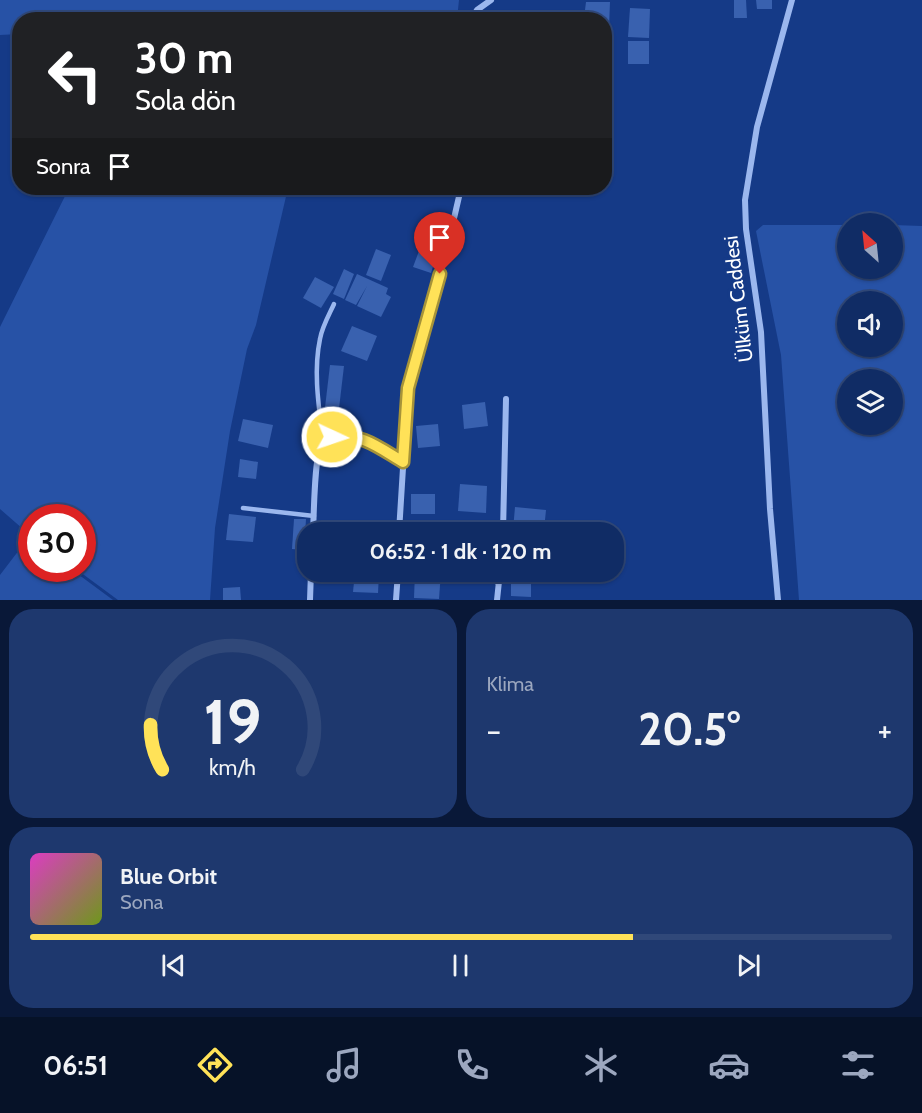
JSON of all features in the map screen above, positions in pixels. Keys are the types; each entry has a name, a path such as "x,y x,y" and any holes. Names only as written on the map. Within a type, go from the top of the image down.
{"street":[{"path":"476,12 490,0"},
{"name":"Ülküm Caddesi","path":"778,600 770,509 760,332 746,229 745,200 757,127 792,0"},
{"path":"400,522 408,388 446,253 459,195"},
{"path":"503,522 506,399"},
{"path":"314,522 317,465 319,448 323,441 332,437 353,435 370,442 403,462"},
{"path":"310,600 311,582"},
{"path":"396,600 397,582"},
{"path":"497,600 498,584"}],"lane":[{"path":"323,441 317,379 318,351 320,337 334,304"},
{"path":"243,508 314,516"},
{"path":"493,582 498,584"}],"shaded area":[{"path":"0,0 459,0 458,12 12,12 12,34 0,35"},
{"path":"66,195 286,195 256,325 247,349 230,431 215,528 210,600 118,600 94,582 96,582 96,504 18,504 18,525 0,509 0,327"},
{"path":"763,225 837,225 837,279 903,279 903,225 922,226 922,600 799,600 781,355 756,231"},
{"path":"18,551 18,582 89,582 113,600 0,600 0,575"}],"building":[{"path":"734,0 746,0 747,18 734,18"},
{"path":"756,0 772,0 772,9 757,9"},
{"path":"586,2 610,2 610,12 578,12 585,10"},
{"path":"630,8 650,9 649,38 628,37"},
{"path":"628,41 649,41 649,64 628,64"},
{"path":"376,249 391,255 381,281 366,275"},
{"path":"419,251 436,257 431,273 413,267"},
{"path":"344,269 354,274 344,299 333,294"},
{"path":"357,274 388,288 386,294 391,297 381,317 357,306 367,286 356,305 345,300"},
{"path":"315,277 334,287 321,308 303,298"},
{"path":"352,326 377,336 367,361 341,351"},
{"path":"330,365 344,366 338,417 324,416"},
{"path":"485,402 488,426 464,429 462,405"},
{"path":"243,419 273,425 268,448 238,441"},
{"path":"438,424 440,446 418,448 416,426"},
{"path":"240,459 258,462 256,479 238,477"},
{"path":"460,484 487,486 486,513 458,511"},
{"path":"411,494 435,494 435,514 411,514"},
{"path":"515,507 546,510 545,520 550,520 550,522 514,522"},
{"path":"229,514 256,517 253,542 226,540"},
{"path":"294,519 306,519 306,522 297,522 297,549 292,549"},
{"path":"354,582 379,582 378,593 353,592"},
{"path":"415,582 440,582 439,599 414,598"},
{"path":"511,582 531,582 531,597 511,596"},
{"path":"240,587 241,600 223,600 223,588"}],"route":[{"path":"332,437 353,435 370,442 403,462 408,388 440,274"}]}
